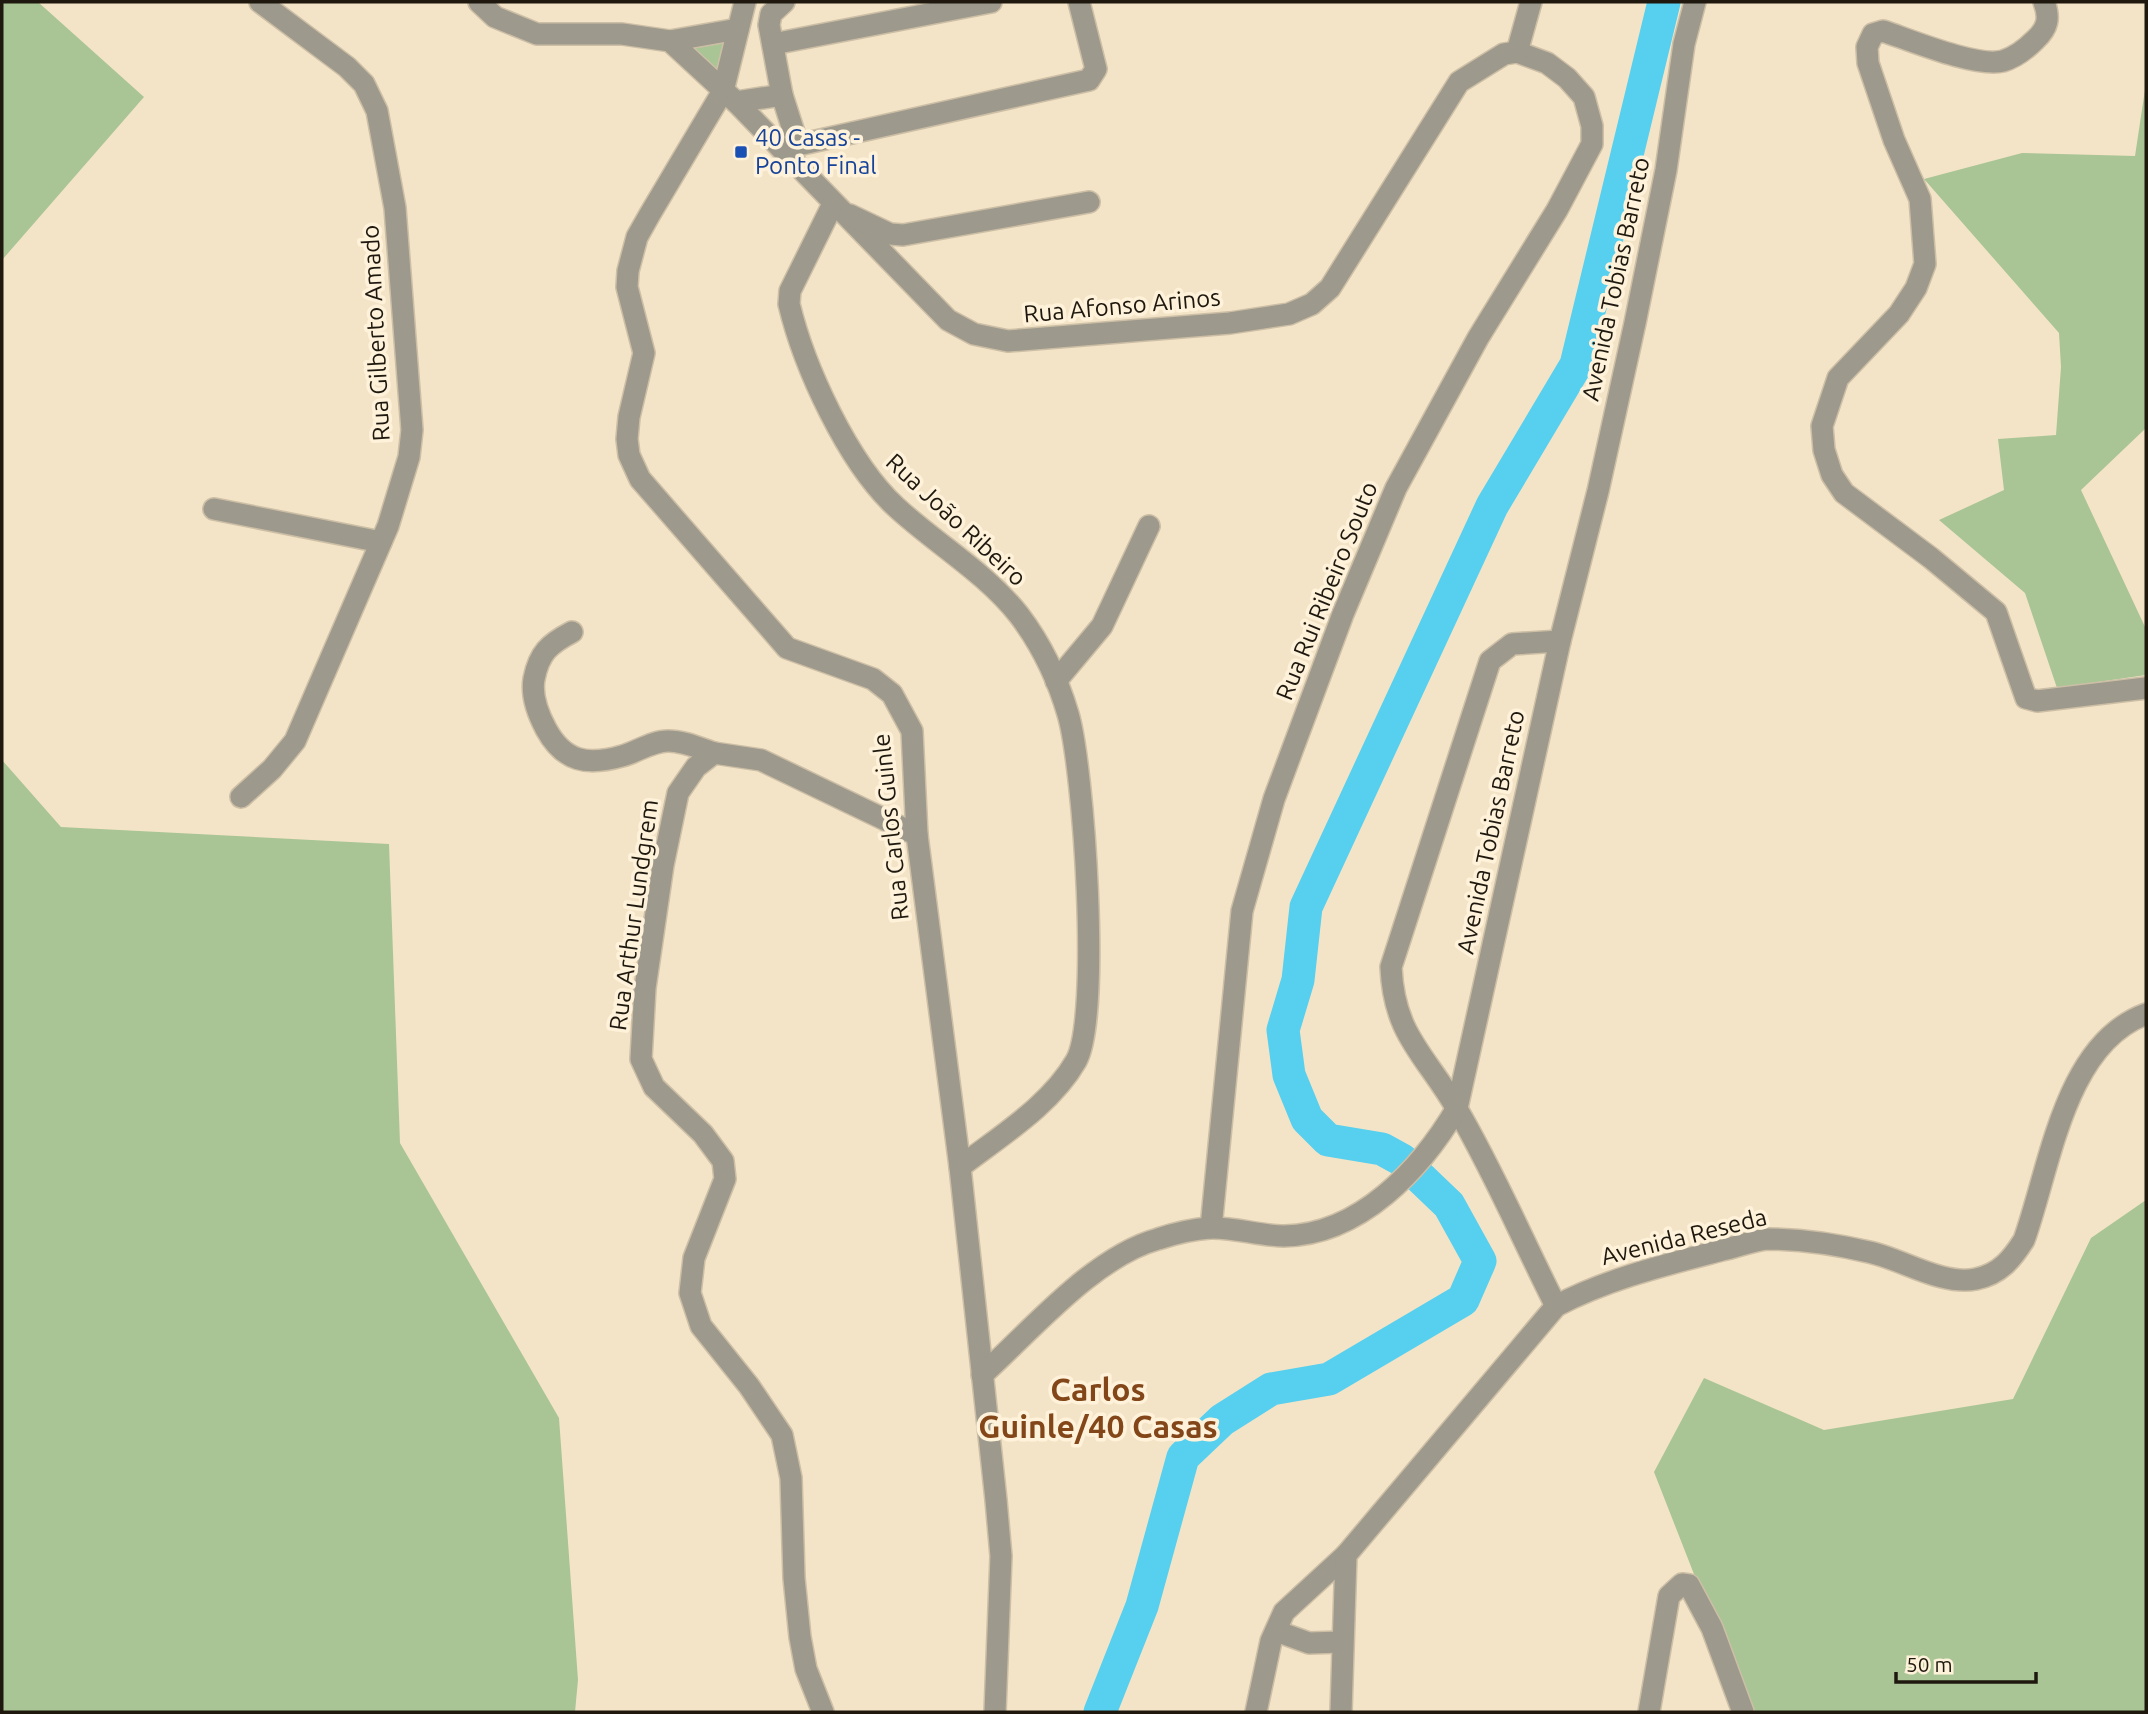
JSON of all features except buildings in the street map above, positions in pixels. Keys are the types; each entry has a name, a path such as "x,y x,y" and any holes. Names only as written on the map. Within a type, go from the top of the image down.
{"street":[{"name":"Rua Gilberto Amado","path":"241,797 272,769 295,741 381,542 409,457 412,430 395,208 377,111 363,84 346,67 260,2"},
{"path":"479,2 495,17 537,34 622,34 670,41 738,29"},
{"name":"Rua Carlos Guinle","path":"745,2 738,29 729,96 650,214 632,255 628,287 644,353 629,417 629,455 640,479 667,512 787,648 873,679 892,694 912,732 917,835 960,1167 1000,1556 995,1712"},
{"path":"784,2 771,14 769,25 782,95 798,145 1089,80 1096,69 1079,2"},
{"path":"774,44 991,2"},
{"path":"1517,52 1531,2"},
{"name":"Avenida Tobias Barreto","path":"982,1375 1097,1267 1157,1239 1211,1228 1283,1236 1316,1233 1353,1218 1426,1157 1457,1108 1560,641 1598,491 1635,323 1667,170 1684,44 1695,2"},
{"path":"2044,2 2049,15 2046,29 2017,55 2001,62 1964,58 1883,31 1874,34 1867,47 1868,63 1894,140 1920,199 1925,264 1916,288 1899,314 1838,378 1822,426 1824,450 1832,475 1844,493 1931,558 1996,612 2026,698 2037,701 2146,688"},
{"name":"Rua Afonso Arinos","path":"670,41 729,96 948,320 974,334 1008,341 1037,341 1230,323 1289,314 1312,303 1330,288 1459,82 1504,54 1517,52"},
{"name":"Rua Rui Ribeiro Souto","path":"1211,1228 1242,911 1249,879 1275,799 1343,614 1396,488 1478,338 1557,210 1592,144 1592,127 1584,97 1567,78 1547,63 1517,52"},
{"path":"729,96 782,95"},
{"path":"836,207 890,234 903,235 1089,202"},
{"name":"Rua João Ribeiro","path":"836,207 790,290 789,303 825,401 857,462 873,483 895,507 991,585 1018,615 1039,645 1069,715 1078,764 1086,851 1087,1011 1082,1042 1077,1059 1055,1090 960,1167"},
{"path":"214,509 381,542"},
{"path":"1056,681 1101,626 1149,526"},
{"path":"572,632 545,647 537,663 532,689 539,716 556,748 572,758 589,761 622,757 666,741 689,744 714,753 761,760 917,835"},
{"path":"1556,1306 1457,1108 1414,1049 1396,1009 1391,967 1490,661 1512,644 1560,641"},
{"name":"Rua Arthur Lundgrem","path":"714,753 696,767 678,793 663,865 645,988 641,1059 654,1087 703,1134 723,1161 725,1179 694,1258 690,1293 701,1326 749,1386 782,1435 791,1478 794,1578 800,1637 806,1669 823,1712"},
{"name":"Avenida Reseda","path":"1256,1712 1260,1683 1284,1612 1346,1555 1556,1306 1591,1287 1765,1239 1821,1241 1884,1255 1950,1277 1975,1279 1996,1272 2013,1257 2024,1240 2069,1098 2080,1076 2096,1051 2119,1029 2146,1014"},
{"path":"1342,1712 1346,1555"},
{"path":"1649,1712 1669,1596 1682,1584 1689,1585 1705,1611 1743,1712"},
{"path":"1276,1631 1309,1643 1342,1642"}],"green space":[{"path":"2,2 38,2 144,97 2,260"},
{"path":"729,40 721,81 684,44"},
{"path":"2146,83 2146,428 2081,490 2146,629 2146,675 2057,688 2025,593 1939,520 2004,490 1998,439 2056,435 2061,367 2059,333 1924,179 2022,153 2135,156"},
{"path":"2,760 61,827 389,844 400,1143 559,1418 578,1680 575,1712 2,1712"},
{"path":"2146,1200 2146,1712 1748,1712 1654,1472 1704,1378 1824,1430 2013,1399 2091,1238"}],"waterway":[{"path":"1100,1712 1142,1606 1183,1457 1222,1420 1271,1389 1329,1379 1463,1300 1480,1261 1449,1205 1402,1160 1382,1149 1328,1140 1307,1119 1289,1075 1283,1030 1298,980 1306,907 1492,506 1576,365 1664,2"}],"place":[{"name":"40 Casas - Ponto Final","path":"741,152"}],"district":[{"name":"Carlos Guinle/40 Casas","path":"1098,1408"}]}
